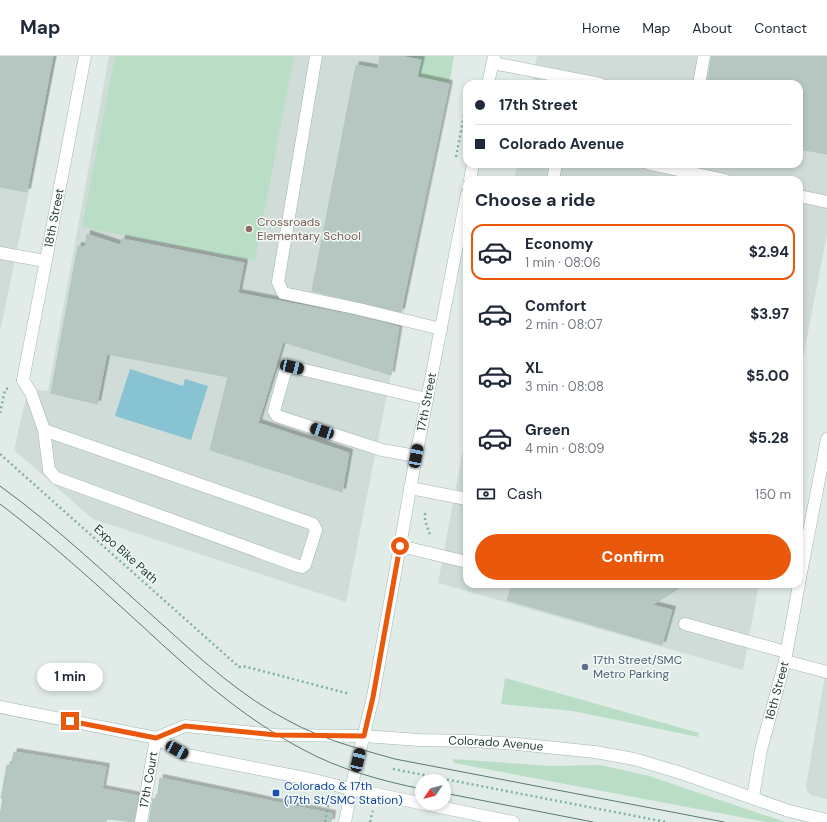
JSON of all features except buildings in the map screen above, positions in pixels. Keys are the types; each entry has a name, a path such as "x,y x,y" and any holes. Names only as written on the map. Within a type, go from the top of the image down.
{"street":[{"name":"18th Street","path":"22,380 85,56"},
{"path":"316,56 278,282 283,293 441,328"},
{"path":"700,80 704,56"},
{"path":"489,80 493,60 582,80"},
{"path":"669,168 706,176"},
{"path":"803,197 827,202"},
{"name":"17th Street","path":"345,822 373,697 410,488 463,215"},
{"path":"0,253 45,261"},
{"path":"416,456 382,450 276,416 274,411 285,372 292,367 427,399"},
{"path":"22,380 31,393 44,430 49,470 56,478 298,566 302,567 305,564 316,530 313,524 44,430"},
{"name":"16th Street","path":"803,562 827,439"},
{"path":"410,488 463,499"},
{"path":"400,546 463,561"},
{"name":"16th Street","path":"753,797 761,750 785,657 798,588"},
{"path":"685,624 827,672"},
{"path":"0,707 156,738 187,755 310,779 351,790 513,822"},
{"name":"Colorado Avenue","path":"156,738 185,726 276,735 364,736 517,744 595,752 634,759 681,772 789,811 827,820"},
{"name":"17th Court","path":"141,822 156,738"}],"path":[{"path":"0,414 5,390 22,380"},
{"name":"Expo Bike Path","path":"0,454 239,667 243,666 350,694"},
{"path":"428,492 425,520 432,539 432,554"},
{"path":"392,769 666,822"},
{"path":"325,822 328,806"}],"shaded area":[{"path":"0,56 57,56 0,332"},
{"name":"Crossroads Elementary School","path":"109,56 454,56 346,602 93,519 14,450 28,389 48,391"},
{"path":"537,56 827,56 827,234 803,358 803,176 515,176 516,168 803,168 803,80 533,80"},
{"path":"463,450 463,588 758,588 743,670 438,583"},
{"path":"827,663 827,799 811,795 807,791 806,786"}],"green space":[{"path":"115,56 294,56 255,261 82,227"},
{"path":"399,56 454,56 449,84 417,77 421,60"},
{"path":"505,678 699,733 698,737 573,711 501,704"},
{"path":"453,759 552,766 600,765 649,776 785,822 766,822 454,763"}],"water":[{"path":"130,369 183,386 185,379 208,386 191,440 115,416"}],"tram line":[{"path":"0,486 63,536 193,652 239,690 272,711 314,733 341,743 395,759 724,822"},
{"path":"0,504 72,562 197,676 258,722 279,736 330,763 376,778 415,787"},
{"path":"451,794 593,822"}],"place":[{"name":"Crossroads Elementary School","path":"249,229"},
{"name":"17th Street/SMC Metro Parking","path":"585,667"},
{"name":"Colorado & 17th (17th St/SMC Station)","path":"276,793"}],"route":[{"path":"70,721 156,738 185,726 276,735 364,736 373,697 400,546"}]}
